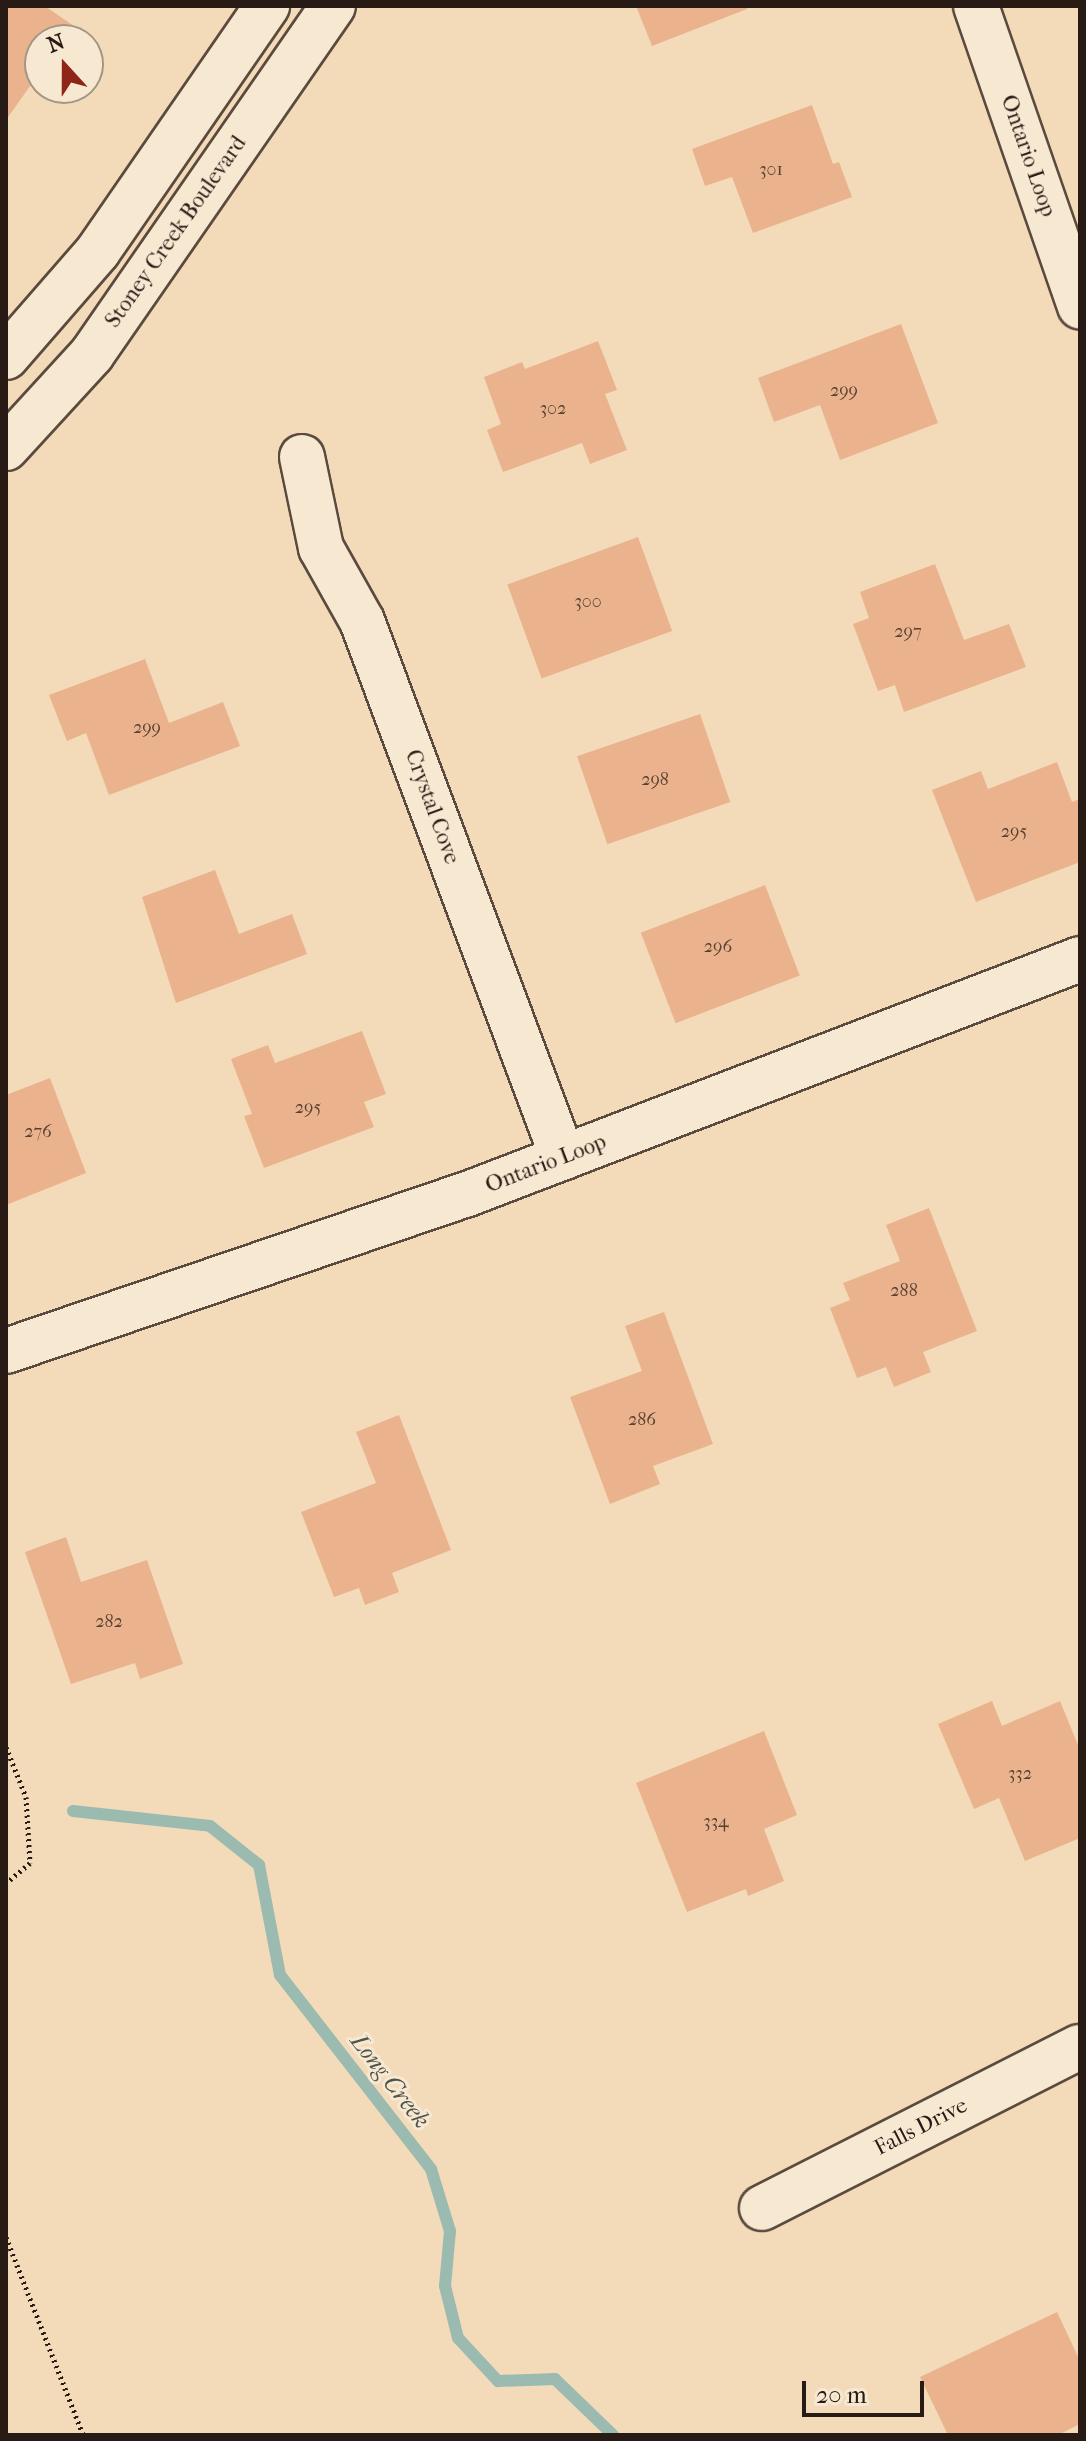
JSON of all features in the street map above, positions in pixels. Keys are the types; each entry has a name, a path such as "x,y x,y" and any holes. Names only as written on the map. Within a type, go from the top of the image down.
{"street":[{"path":"6,357 98,251 267,6"},
{"name":"Stoney Creek Boulevard","path":"6,448 92,354 333,6"},
{"name":"Ontario Loop","path":"976,6 1080,306"},
{"name":"Crystal Cove","path":"302,457 321,548 362,621 563,1158"},
{"name":"Ontario Loop","path":"6,1351 563,1158 1080,959"},
{"name":"Falls Drive","path":"762,2208 1080,2047"}],"path":[{"path":"6,1747 26,1797 30,1863 6,1883"},
{"path":"6,2237 83,2435"}],"building":[{"path":"6,6 45,6 71,24 24,24 24,95 6,120"},
{"path":"636,6 747,6 747,9 652,46"},
{"path":"812,105 833,164 839,162 852,197 753,233 732,177 705,186 692,149"},
{"path":"901,324 938,423 840,460 820,405 774,422 758,378"},
{"path":"598,341 617,390 605,394 627,450 590,464 582,443 503,472 487,430 501,424 484,377 522,362 525,369"},
{"path":"638,537 672,631 542,679 507,585"},
{"path":"935,564 964,640 1009,624 1026,667 904,712 895,685 878,691 853,624 869,618 860,592"},
{"path":"145,659 169,723 223,702 240,746 109,795 86,733 67,741 49,695"},
{"path":"700,714 730,802 607,844 577,756"},
{"path":"1057,762 1072,802 1080,799 1080,862 976,902 932,790 981,771 988,789"},
{"path":"215,870 239,934 292,914 307,954 176,1003 142,897"},
{"path":"765,885 800,976 676,1023 641,933"},
{"path":"362,1031 386,1094 364,1102 374,1127 264,1168 244,1116 252,1114 231,1059 268,1045 275,1063"},
{"path":"50,1078 86,1173 6,1205 6,1095"},
{"path":"929,1208 977,1331 923,1352 931,1372 894,1387 886,1367 857,1378 830,1308 850,1300 843,1283 900,1261 886,1225"},
{"path":"664,1312 713,1444 653,1466 660,1484 610,1504 570,1397 642,1371 625,1326"},
{"path":"399,1415 451,1550 392,1573 399,1592 365,1605 359,1588 334,1597 301,1512 376,1483 356,1432"},
{"path":"66,1537 81,1582 147,1560 183,1664 140,1679 135,1663 71,1684 25,1552"},
{"path":"992,1701 1002,1726 1060,1701 1080,1750 1080,1838 1025,1861 999,1798 974,1809 938,1724"},
{"path":"764,1731 797,1815 764,1829 784,1881 748,1896 746,1889 687,1912 636,1783"},
{"path":"1057,2312 1080,2361 1080,2424 1058,2435 948,2435 920,2377"}],"waterway":[{"name":"Long Creek","path":"73,1811 210,1826 259,1865 280,1975 431,2169 450,2231 445,2286 458,2338 498,2381 555,2379 613,2435"}]}
